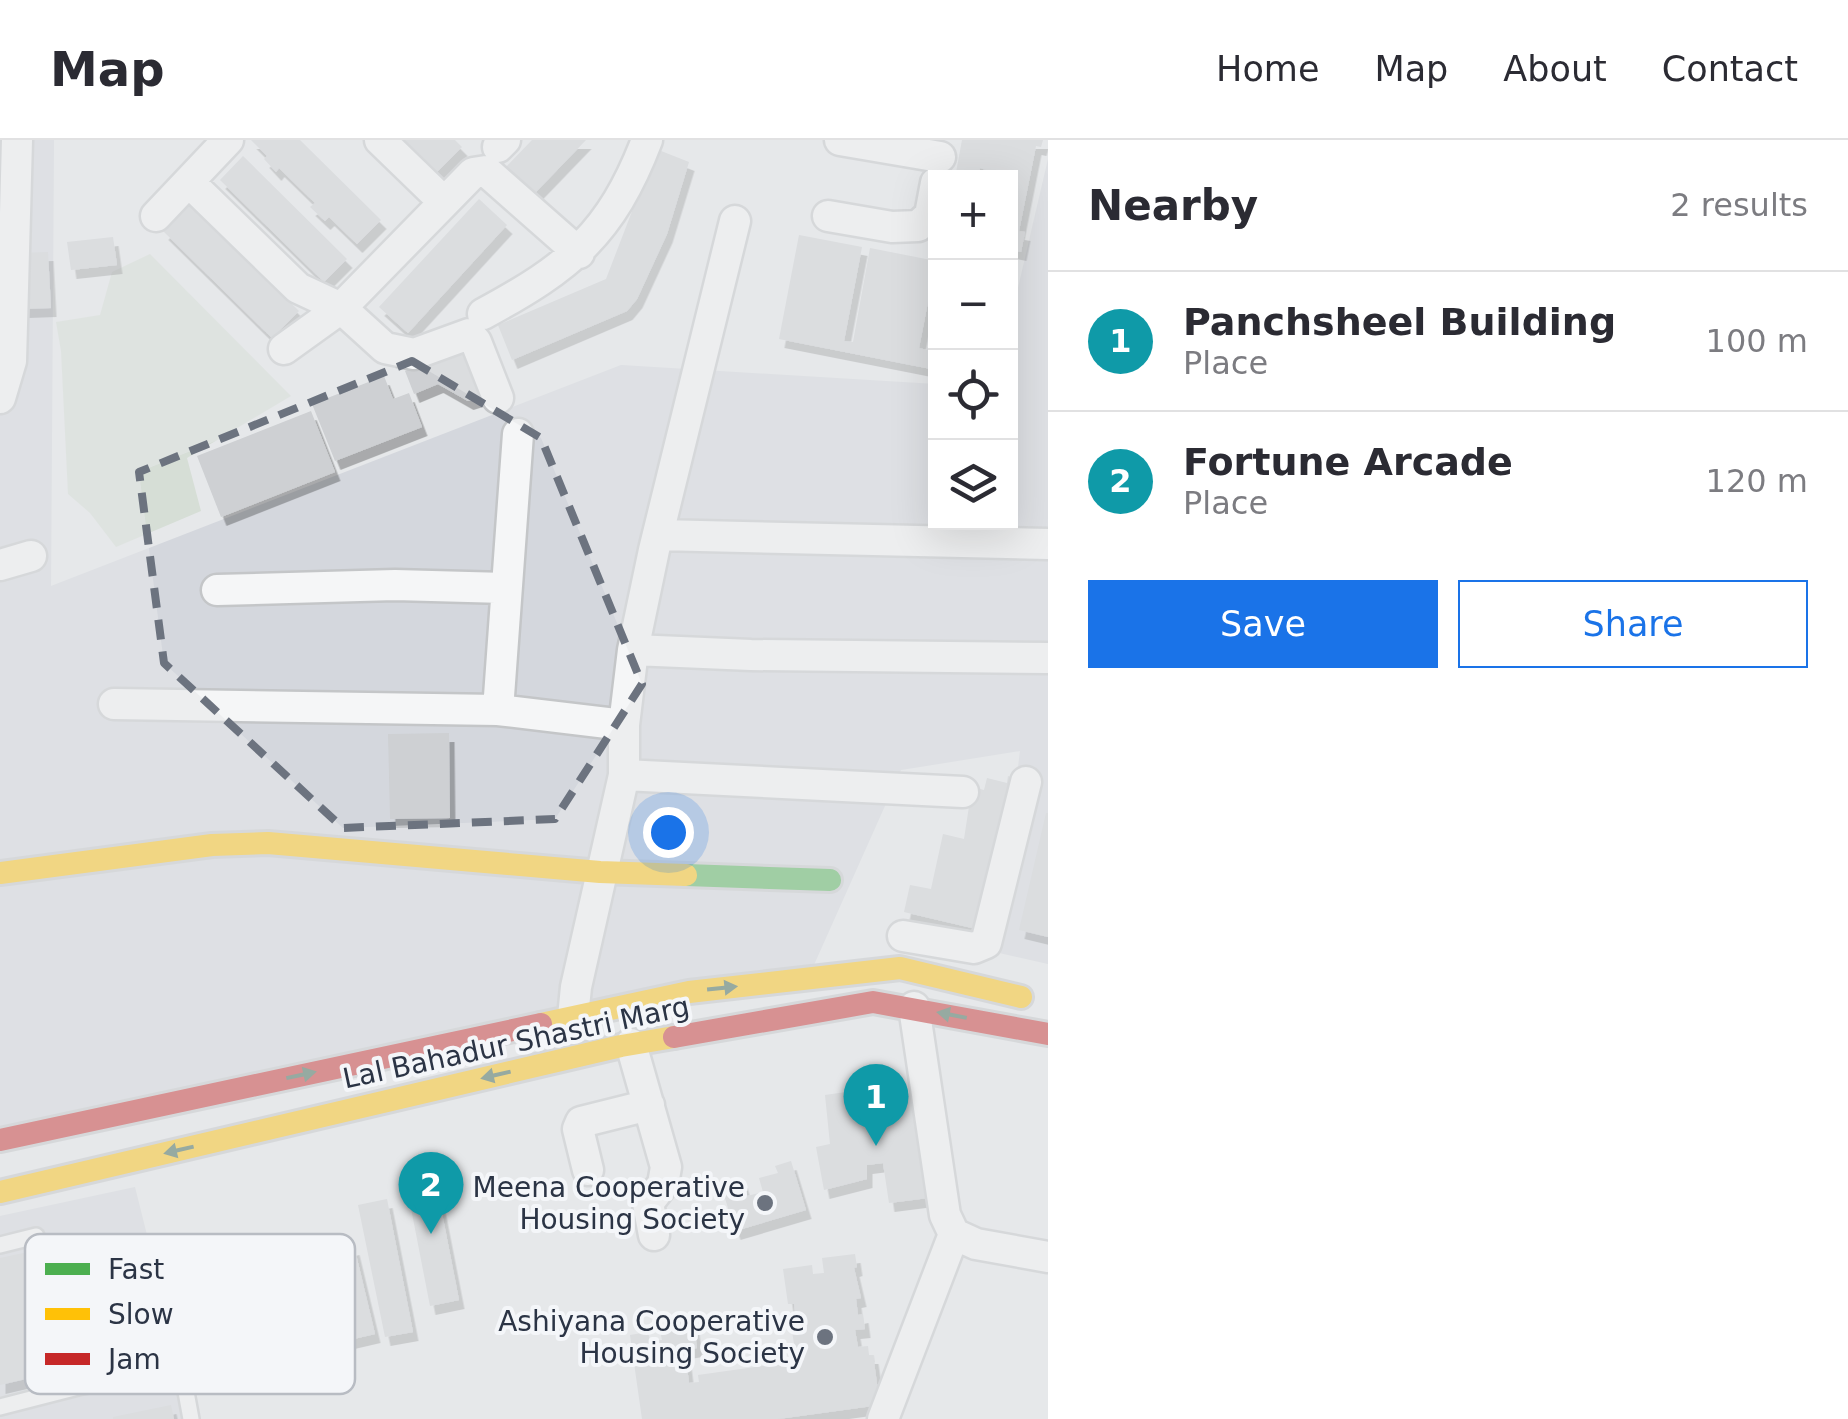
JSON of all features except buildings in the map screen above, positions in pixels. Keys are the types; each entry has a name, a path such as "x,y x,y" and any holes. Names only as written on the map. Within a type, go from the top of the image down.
{"main road":[{"path":"0,873 212,844 268,842 600,872 830,880"},
{"name":"Lal Bahadur Shastri Marg","path":"0,1140 708,990 900,968 1048,1004"},
{"name":"Lal Bahadur Shastri Marg","path":"0,1192 631,1044 873,1002 1048,1034"}],"street":[{"path":"0,398 11,360 17,140"},
{"path":"156,216 228,140"},
{"path":"380,140 444,202"},
{"path":"483,314 537,285 579,253 606,222 630,184 647,140"},
{"path":"828,216 892,227 918,226 930,215 938,164 840,140"},
{"path":"284,348 341,308 473,173 486,171 579,253"},
{"path":"188,182 298,288 341,308 385,348 414,354 469,334 476,342 498,398"},
{"path":"574,1017 576,987 624,775 624,724 634,650 735,221"},
{"path":"498,710 518,434"},
{"path":"658,535 1048,544"},
{"path":"0,564 31,556"},
{"path":"218,590 395,585 505,588"},
{"path":"634,650 1048,658"},
{"path":"114,704 498,710 624,724"},
{"path":"624,775 962,792"},
{"path":"903,936 982,948 990,937 1026,782"},
{"path":"932,976 949,944"},
{"path":"914,1007 945,1215 954,1234 976,1244 1048,1257"},
{"path":"631,1044 666,1168 663,1184 648,1203 654,1235"},
{"path":"588,1170 578,1129 581,1122 649,1106"},
{"path":"883,1419 954,1234"}],"lane":[{"path":"0,1245 25,1239"},
{"path":"0,1407 51,1394"},
{"path":"186,1394 191,1419"}],"highlighted area":[{"path":"412,361 541,438 642,684 555,819 343,828 164,663 139,472"}],"shaded area":[{"path":"0,140 54,140 51,586 621,365 928,384 928,530 1018,530 1018,288 1048,159 1048,964 995,952 1020,751 901,770 813,967 0,1131"},
{"path":"150,254 291,396 187,458 201,511 116,547 90,513 68,494 56,322 100,315 112,272"},
{"path":"135,1187 147,1234 25,1234 25,1394 187,1394 193,1419 0,1419 0,1216"}],"traffic: fast":[{"path":"686,875 830,880"}],"traffic: slow":[{"path":"0,873 212,845 268,843 600,872 686,875"},
{"path":"541,1024 689,992 900,968 1021,997"},
{"path":"0,1192 621,1046 674,1037"}],"traffic: jam":[{"path":"674,1037 873,1002 1048,1034"},
{"path":"0,1140 541,1024"}],"place":[{"name":"Panchsheel Building","path":"876,1146"},
{"name":"Meena Cooperative Housing Society","path":"765,1203"},
{"name":"Fortune Arcade","path":"431,1234"},
{"name":"Ashiyana Cooperative Housing Society","path":"825,1337"}]}
